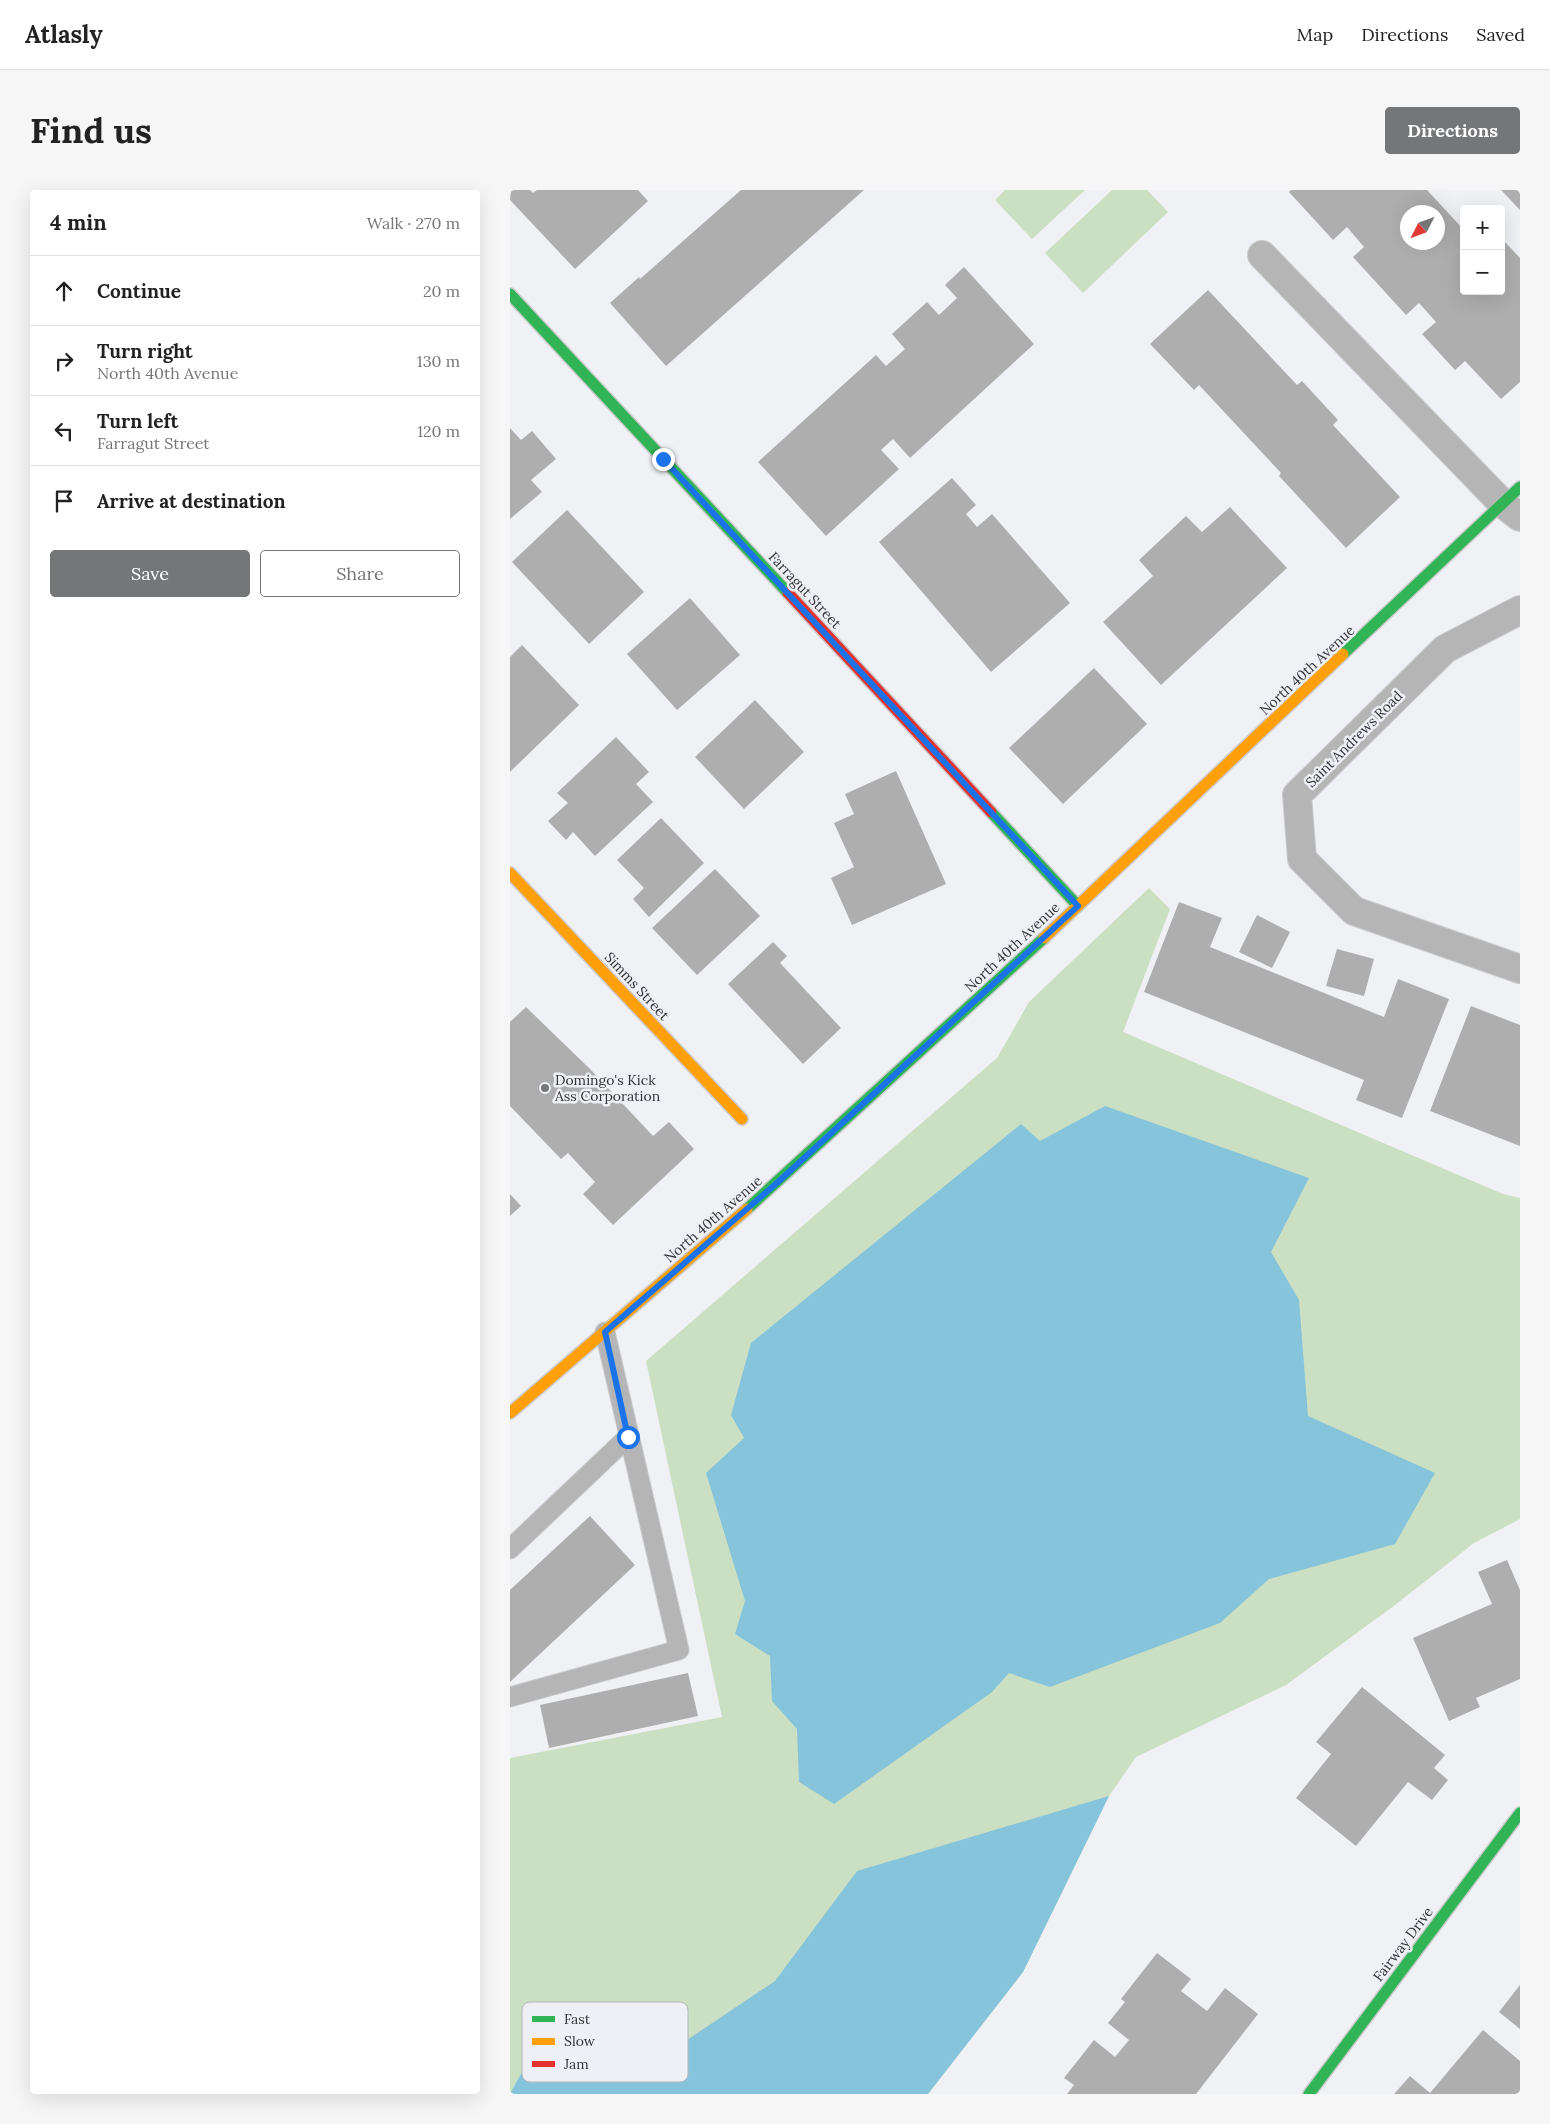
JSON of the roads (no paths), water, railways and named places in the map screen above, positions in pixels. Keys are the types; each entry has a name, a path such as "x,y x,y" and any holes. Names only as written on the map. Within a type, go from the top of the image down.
{"street":[{"path":"1262,255 1514,503"},
{"name":"Farragut Street","path":"510,294 1078,906"},
{"name":"North 40th Avenue","path":"510,1413 778,1182 1514,503"},
{"name":"Saint Andrews Road","path":"1520,610 1445,649 1297,795 1302,858 1354,911 1520,969"},
{"name":"Simms Street","path":"510,873 742,1119"},
{"name":"Fairway Drive","path":"1309,2094 1520,1813"}],"lane":[{"path":"510,1697 679,1650 605,1332"},
{"path":"510,1549 628,1437"}],"water":[{"path":"1105,1106 1309,1178 1271,1252 1299,1300 1308,1416 1435,1473 1395,1544 1269,1579 1220,1623 1050,1687 1009,1673 992,1692 834,1804 799,1782 797,1729 772,1701 770,1656 735,1634 745,1601 706,1473 744,1438 731,1415 751,1343 1021,1124 1040,1141"},
{"path":"1109,1796 1023,1972 928,2094 510,2094 522,2072 522,2082 688,2082 688,2039 775,1981 857,1871"}],"place":[{"name":"Domingo's Kick Ass Corporation","path":"545,1088"}]}
